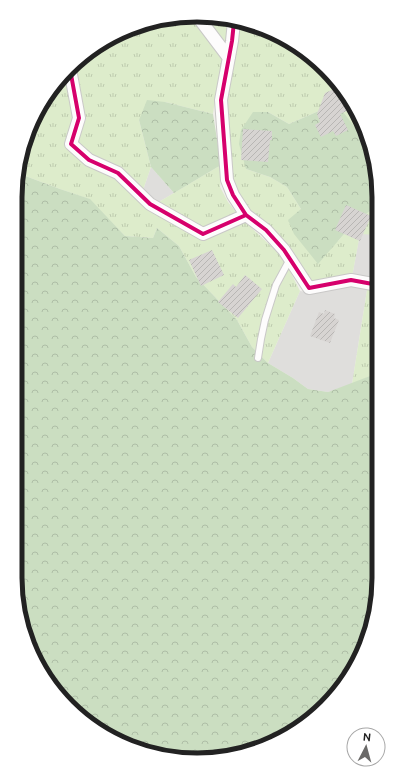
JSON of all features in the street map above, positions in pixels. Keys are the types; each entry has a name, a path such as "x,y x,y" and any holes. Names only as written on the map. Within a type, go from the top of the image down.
{"street":[{"path":"202,22 229,58"},
{"path":"234,26 221,100 227,180 233,195 246,215 266,230 284,250 309,288 351,280 372,284"},
{"path":"71,75 79,118 71,144 89,160 118,173 150,204 203,234 246,215"}],"lane":[{"path":"258,358 265,320 276,285 290,259"}],"shaded area":[{"path":"151,167 174,193 157,203 143,190"},
{"path":"360,233 372,234 372,279 352,277"},
{"path":"353,285 367,290 352,384 328,392 308,389 268,363 300,291 313,293"}],"green space":[{"path":"197,22 224,59 213,114 165,102 139,120 151,167 143,190 121,170 76,144 86,119 75,71 100,51 130,35 163,25"},
{"path":"207,22 228,24 226,48"},
{"path":"239,27 264,35 294,51 321,73 336,90 349,110 363,140 321,110 289,124 268,112 246,169 270,177 287,187 301,209 338,241 351,226 372,209 372,235 360,234 352,277 312,282 290,249 251,211 235,189 226,109"},
{"path":"69,78 76,118 67,144 206,238 243,220 283,257 300,291 268,363 252,347 237,320 196,277 179,246 157,228 153,238 125,236 89,199 23,175 35,130 45,109"},
{"path":"147,100 165,102 213,114 221,165 174,193 151,167 139,120"},
{"path":"321,110 343,112 361,134 369,163 372,186 372,209 351,226 318,264 294,234 288,220 301,209 287,187 270,177 246,169 239,144 241,130 253,112 268,112 289,124"},
{"path":"221,165 220,187 228,202 236,212 204,230 157,203"},
{"path":"23,175 90,199 125,236 153,238 157,228 179,246 196,277 237,320 252,347 268,363 308,389 328,392 372,375 371,601 359,645 349,666 336,685 321,702 304,717 284,730 253,744 220,752 186,753 163,750 130,740 109,730 90,717 65,693 45,666 31,634 23,601"},
{"path":"367,290 372,290 372,376 352,384"}],"building":[{"path":"334,89 339,99 341,98 349,110 340,114 348,130 336,136 333,131 321,137 315,125 320,122 317,114 325,93"},
{"path":"243,129 272,131 268,162 241,160"},
{"path":"346,205 371,216 360,241 335,230"},
{"path":"212,250 224,275 201,286 189,260"},
{"path":"245,275 262,289 238,318 218,302 233,284 236,287"},
{"path":"325,310 335,314 334,318 339,320 330,343 310,336 319,312 324,314"}],"cycle path":[{"path":"234,26 221,100 227,180 233,195 246,215 266,230 284,250 309,288 351,280 372,284"},
{"path":"71,75 79,118 71,144 89,160 118,173 150,204 203,234 246,215"}]}
